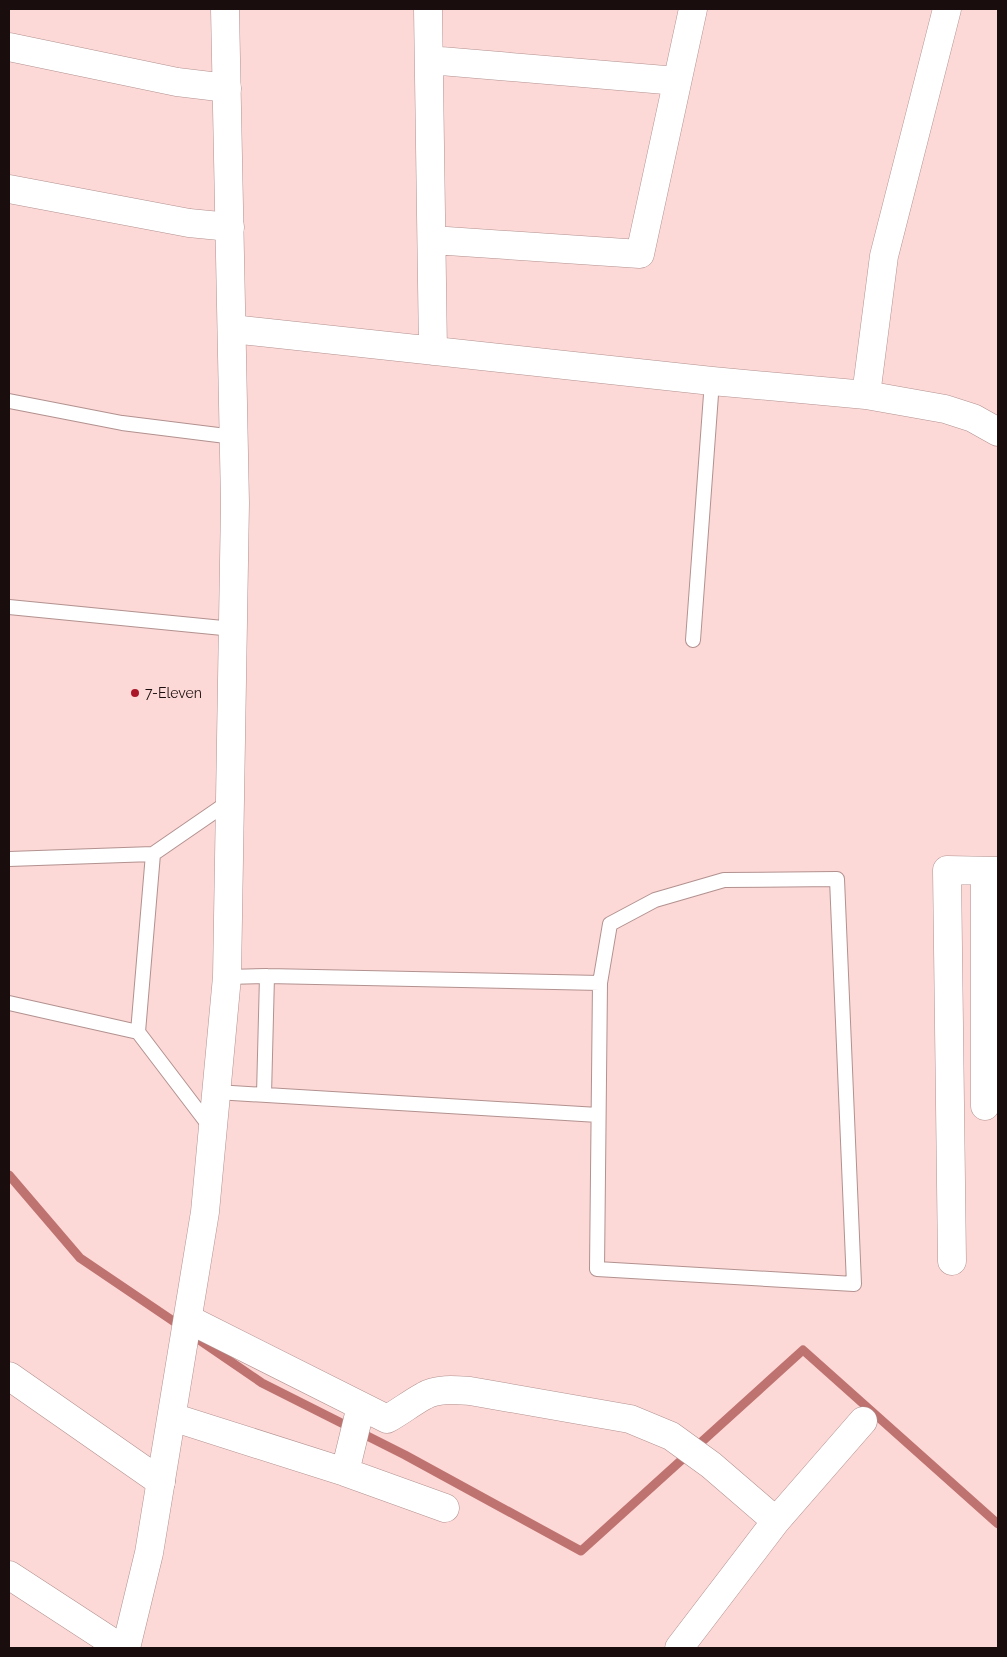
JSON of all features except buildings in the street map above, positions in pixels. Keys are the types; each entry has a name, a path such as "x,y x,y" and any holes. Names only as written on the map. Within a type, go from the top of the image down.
{"street":[{"path":"126,1648 149,1552 205,1212 226,977 235,503 225,9"},
{"path":"428,9 433,351"},
{"path":"432,240 640,254 693,9"},
{"path":"866,395 884,256 947,9"},
{"path":"9,47 177,82 227,88"},
{"path":"428,60 677,82"},
{"path":"9,189 189,222 230,227"},
{"path":"232,329 712,381 866,395 945,409 973,418 998,432"},
{"path":"952,1261 947,870 992,871 984,1106"},
{"path":"188,1319 360,1411 387,1419 402,1412 425,1394 447,1390 470,1390 630,1419 671,1436 711,1465 776,1522"},
{"path":"9,1376 161,1482"},
{"path":"346,1472 360,1411"},
{"path":"172,1417 346,1472 445,1508"},
{"path":"680,1648 776,1522 863,1421"},
{"path":"9,1575 121,1648"}],"lane":[{"path":"693,640 712,381"},
{"path":"9,401 122,424 234,436"},
{"path":"9,607 233,628"},
{"path":"9,859 153,854 230,801"},
{"path":"138,1032 153,854"},
{"path":"837,879 854,1284 597,1269 598,1115 600,983 610,924 655,900 724,880 837,879"},
{"path":"226,977 267,976 600,983"},
{"path":"264,1095 267,976"},
{"path":"9,1003 138,1032 212,1131"},
{"path":"216,1092 598,1115"}],"waterway":[{"path":"9,1175 80,1258 182,1327"},
{"path":"192,1335 262,1383 405,1455 581,1551 803,1350 998,1524"}],"place":[{"name":"7-Eleven","path":"135,693"}]}
